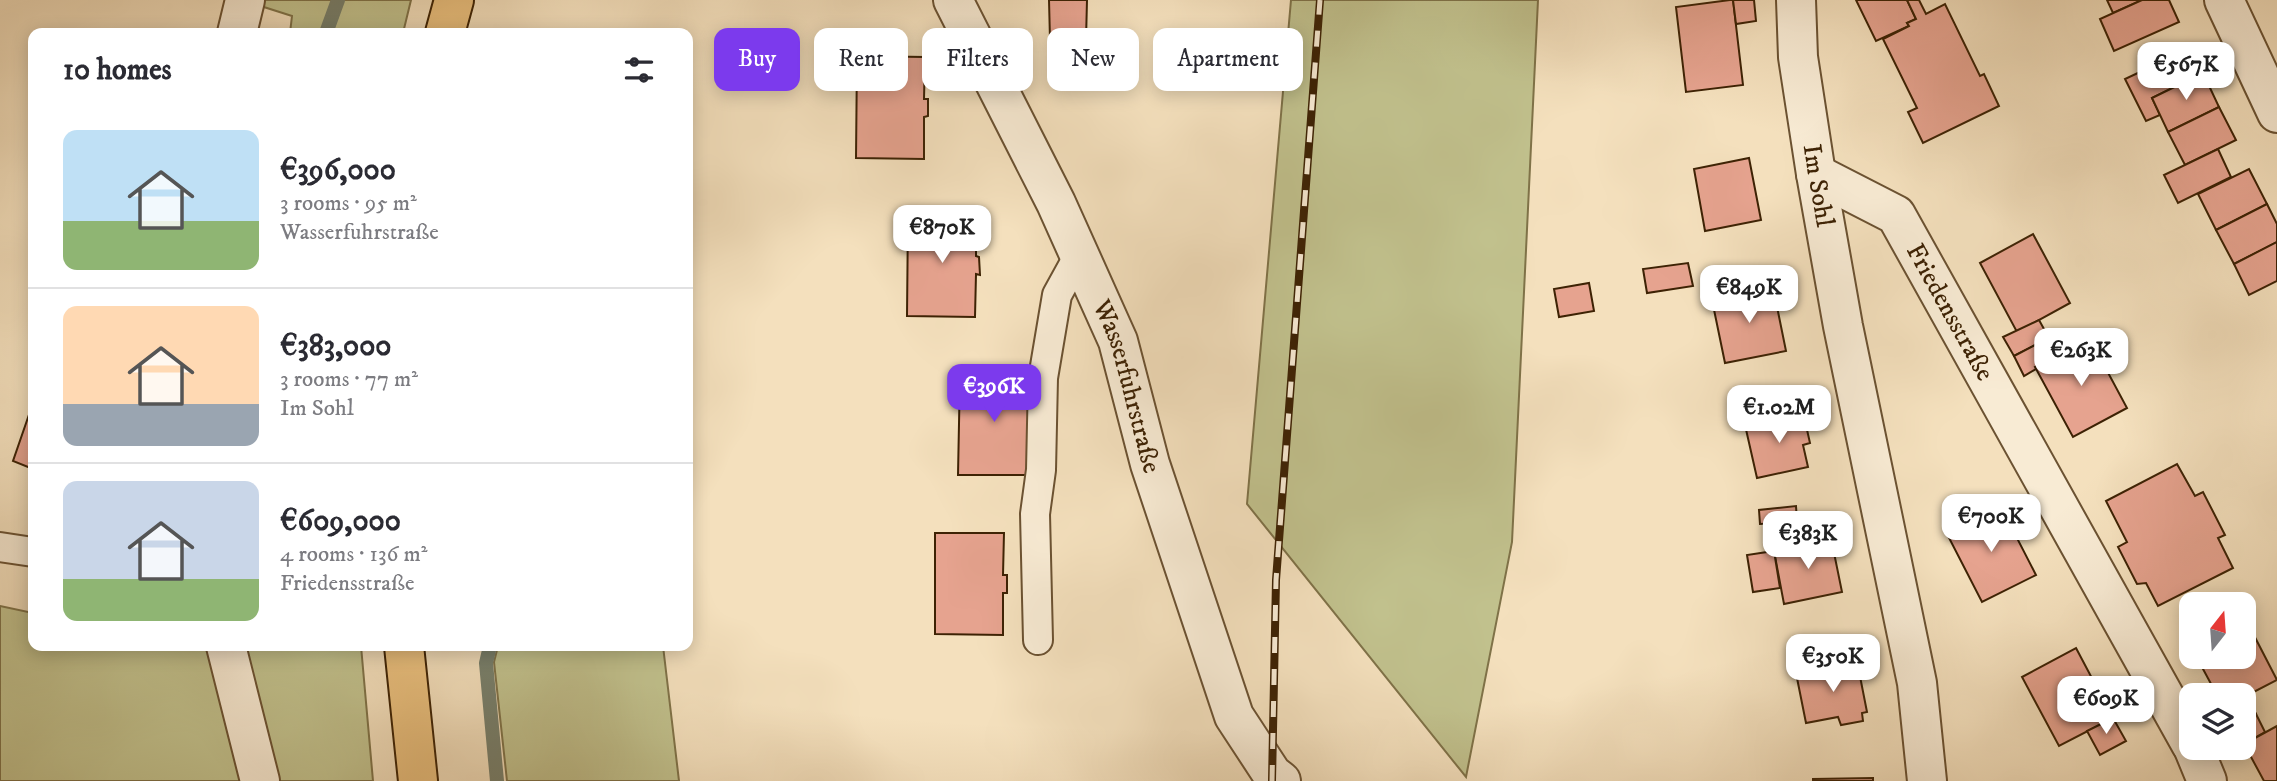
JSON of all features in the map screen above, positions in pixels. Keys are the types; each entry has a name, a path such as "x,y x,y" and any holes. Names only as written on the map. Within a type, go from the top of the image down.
{"main road":[{"path":"446,28 454,0"},
{"path":"405,651 418,781"}],"street":[{"path":"238,28 245,0"},
{"name":"Wasserfuhrstraße","path":"953,0 1056,203 1118,341 1150,464 1234,716 1272,774 1280,781"},
{"name":"Im Sohl","path":"1796,0 1798,57 1816,174 1843,326 1917,682 1927,781"},
{"path":"2224,0 2277,113"},
{"name":"Friedensstraße","path":"1816,174 1896,215 2179,723"},
{"path":"227,651 261,781"},
{"name":"Friedensstraße","path":"2198,760 2207,781"}],"lane":[{"path":"1038,640 1035,514 1041,470 1043,378 1057,295 1079,255"},
{"path":"0,547 28,551"}],"green space":[{"path":"242,0 411,0 404,28 291,28 292,16"},
{"path":"1291,0 1538,0 1512,542 1466,777 1247,504 1283,91 1303,91 1303,28 1289,28"},
{"path":"0,606 28,612 28,651 361,651 373,781 0,781"},
{"path":"497,651 664,651 679,781 507,781 494,662"}],"building":[{"path":"1049,0 1087,0 1086,28 1050,28"},
{"path":"1733,0 1743,85 1686,92 1676,7"},
{"path":"1733,0 1754,0 1756,21 1736,24"},
{"path":"1856,0 1907,0 1916,19 1907,23 1909,26 1876,41"},
{"path":"1907,0 1919,0 1926,14 1945,4 1980,76 1984,74 1999,106 1923,143 1908,112 1917,108 1883,39 1909,26 1907,23 1916,19"},
{"path":"2107,0 2142,0 2113,13"},
{"path":"2142,0 2169,0 2179,22 2114,51 2100,19"},
{"path":"2193,47 2205,72 2152,98 2160,115 2146,121 2125,79"},
{"path":"908,57 922,57 922,91 924,91 924,99 928,99 928,116 924,117 924,159 856,158 857,91 908,91"},
{"path":"2203,73 2219,107 2168,132 2152,98"},
{"path":"2219,107 2236,140 2185,165 2168,132"},
{"path":"2218,149 2231,177 2178,203 2164,175"},
{"path":"1749,158 1761,220 1705,231 1694,169"},
{"path":"2249,169 2267,204 2216,230 2198,194"},
{"path":"2267,204 2277,224 2277,242 2234,264 2216,230"},
{"path":"908,214 976,214 976,256 979,257 980,275 976,274 975,317 907,316"},
{"path":"2033,234 2070,303 2017,332 1980,263"},
{"path":"2277,242 2277,281 2249,295 2234,264"},
{"path":"1688,263 1693,286 1647,293 1643,269"},
{"path":"1589,283 1594,311 1559,317 1554,289"},
{"path":"1773,287 1786,351 1725,363 1712,300"},
{"path":"2039,320 2049,338 2014,356 2003,337"},
{"path":"2049,338 2058,356 2024,376 2014,356"},
{"path":"2090,339 2127,408 2073,437 2035,367"},
{"path":"960,373 1028,373 1028,415 1031,415 1027,475 958,475"},
{"path":"1803,412 1810,443 1803,445 1808,467 1757,478 1745,425"},
{"path":"28,418 28,467 13,461"},
{"path":"2177,464 2195,496 2203,492 2225,535 2218,538 2233,568 2186,592 2179,592 2179,595 2158,606 2146,583 2137,584 2118,547 2127,542 2106,501"},
{"path":"2000,505 2036,575 1982,602 1946,532"},
{"path":"1796,506 1797,522 1760,524 1759,510"},
{"path":"935,533 1004,533 1003,575 1007,575 1007,593 1003,593 1003,635 935,634"},
{"path":"1831,538 1842,592 1784,604 1774,551"},
{"path":"1774,551 1780,588 1753,592 1747,555"},
{"path":"2256,639 2277,680 2256,691 2256,683 2211,683 2203,669 2256,669"},
{"path":"2076,648 2113,718 2059,746 2022,677"},
{"path":"1857,661 1867,712 1862,713 1863,721 1841,725 1838,717 1806,723 1796,673"},
{"path":"2256,714 2265,732 2256,737"},
{"path":"2113,718 2126,741 2100,755 2087,731"},
{"path":"2277,726 2277,781 2264,781 2253,760 2256,760 2256,737"},
{"path":"1873,778 1873,781 1813,781 1813,779"}],"waterway":[{"path":"328,28 338,0"},
{"path":"489,651 486,663 497,781"}],"railway":[{"path":"1272,781 1276,580 1320,0"}]}
